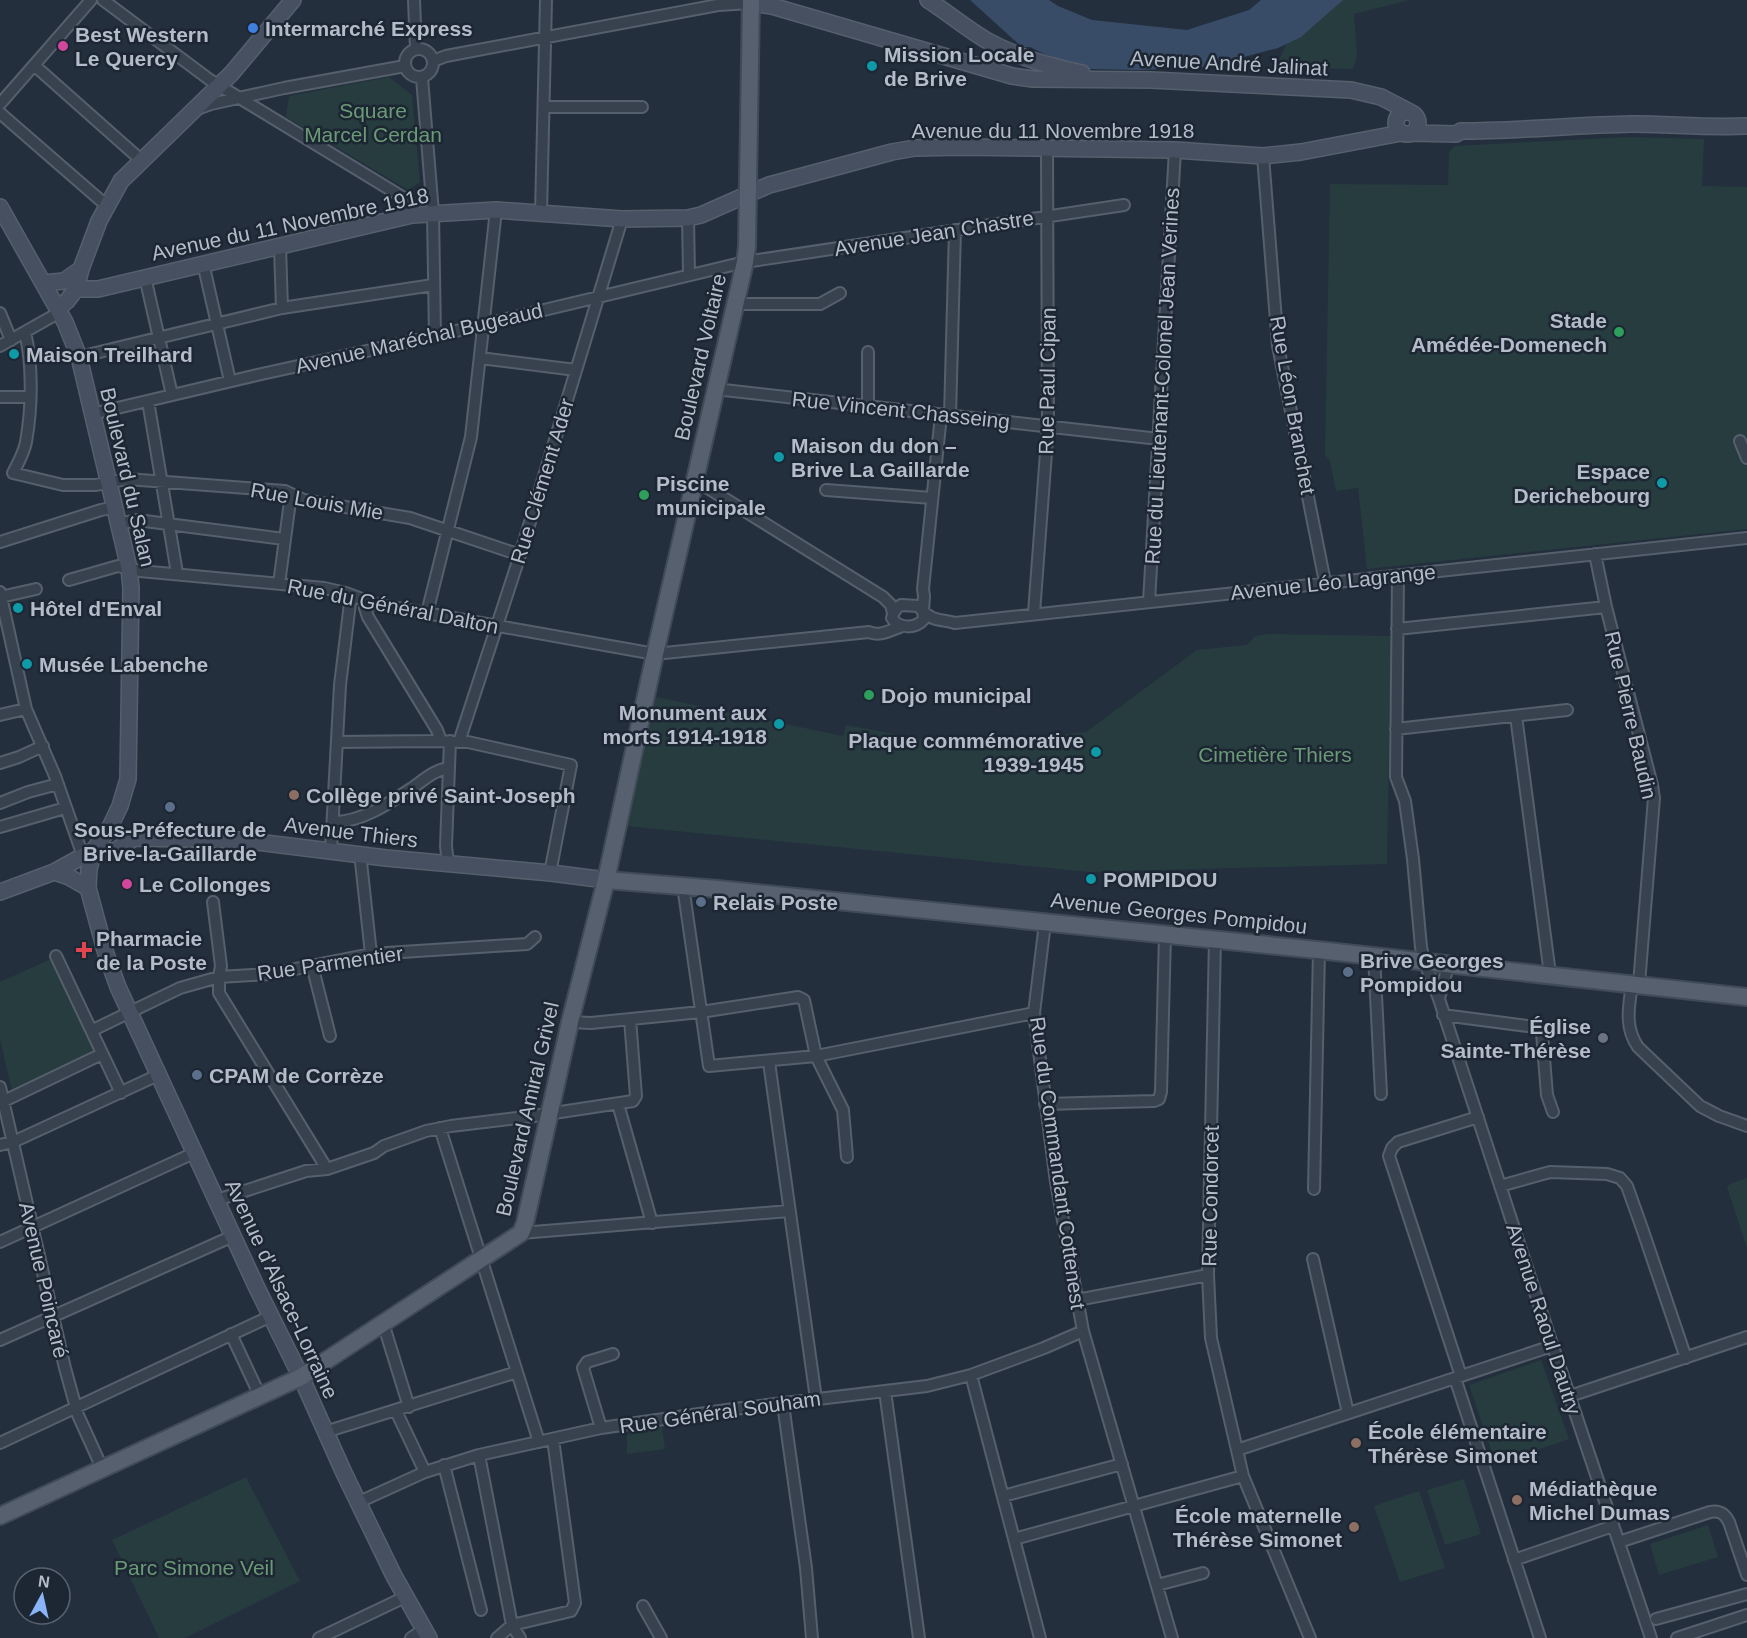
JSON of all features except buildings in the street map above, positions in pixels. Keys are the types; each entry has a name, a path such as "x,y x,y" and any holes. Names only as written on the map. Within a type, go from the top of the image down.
{"main road":[{"name":"Boulevard Voltaire","path":"606,880 745,262 751,2"},
{"name":"Avenue Georges Pompidou","path":"606,880 1215,939 1747,997"},
{"name":"Boulevard Amiral Grivel","path":"0,1516 301,1377 521,1233 606,880"}],"street":[{"path":"0,104 91,0"},
{"path":"103,0 219,86 404,198 412,215"},
{"path":"0,346 59,310 67,301 76,289 99,221 121,181 219,86 293,0"},
{"path":"414,0 416,49"},
{"path":"541,213 546,0"},
{"name":"Avenue André Jalinat","path":"928,0 984,39 1013,54 1044,65 1112,79"},
{"path":"433,61 446,56 718,5 751,2"},
{"name":"Avenue André Jalinat","path":"751,2 772,6 1011,76 1044,80 1112,79 1362,92 1381,97 1414,115 1461,131"},
{"path":"416,49 425,50 432,57 430,74 422,78 413,76 405,66 408,53 416,49"},
{"path":"34,65 141,160"},
{"path":"192,111 211,104 284,88 405,66"},
{"path":"422,78 434,213 435,336"},
{"name":"Avenue André Jalinat","path":"1344,90 1384,106 1390,110 1403,129"},
{"path":"544,107 642,107"},
{"path":"1403,112 1414,115 1418,125 1403,129 1403,112"},
{"path":"0,113 107,206"},
{"path":"1403,129 1456,134 1461,131 1633,124 1713,128 1747,126"},
{"name":"Avenue du 11 Novembre 1918","path":"76,289 98,289 203,262 280,247 412,215 496,210 622,219 688,218 701,215 769,185 915,148 1175,150 1263,156 1301,152 1403,129"},
{"name":"Rue Paul Cipan","path":"1034,614 1048,426 1047,148"},
{"name":"Rue du Lieutenant-Colonel Jean Verines","path":"1149,602 1175,150"},
{"name":"Rue Léon Branchet","path":"1263,156 1278,346 1325,582"},
{"name":"Avenue Jean Chastre","path":"745,262 1124,205"},
{"name":"Boulevard du Salan","path":"0,207 59,310 79,357 129,568 131,588 128,779 120,806 110,827 88,853"},
{"path":"427,613 471,437 496,210"},
{"path":"688,218 689,274"},
{"name":"Rue Clément Ader","path":"448,863 450,741 497,626 622,219"},
{"path":"0,226 15,233"},
{"path":"921,623 924,619 918,608 932,498 946,416 956,230"},
{"path":"280,247 282,308"},
{"path":"203,262 230,381"},
{"name":"Avenue Maréchal Bugeaud","path":"92,414 745,262"},
{"path":"43,283 64,281 81,269"},
{"path":"145,277 172,395"},
{"path":"79,357 282,308 433,285"},
{"path":"735,304 820,304 840,293"},
{"path":"0,313 11,340"},
{"path":"0,397 30,397 30,368 25,332"},
{"path":"868,352 868,407"},
{"path":"480,358 576,370"},
{"name":"Rue Vincent Chasseing","path":"716,389 1159,439"},
{"name":"Rue Louis Mie","path":"30,397 26,444 13,472 63,485 96,485 127,479 285,491 303,500 410,518 520,555"},
{"path":"148,401 177,573"},
{"path":"1740,441 1747,458"},
{"path":"695,480 883,597 891,605 895,623 900,627"},
{"path":"826,490 932,498"},
{"path":"279,584 291,494"},
{"path":"0,542 115,507"},
{"path":"119,524 137,520 284,539"},
{"name":"Avenue Léo Lagrange","path":"918,608 935,620 955,623 1747,537"},
{"name":"Rue Pierre Baudin","path":"1594,554 1654,798 1636,984 1628,1018 1632,1038 1638,1047 1700,1106 1747,1126"},
{"name":"Rue du Général Dalton","path":"69,580 118,566 324,588 368,602 655,654"},
{"name":"Avenue Raoul Dautry","path":"1398,576 1396,777 1405,801 1424,961 1439,999 1472,1119 1500,1186 1651,1638"},
{"path":"36,589 1,595 2,612 26,709 58,784 65,808 88,853 88,888 69,876 54,872"},
{"path":"331,850 340,684 350,603 354,596"},
{"path":"368,602 365,608 368,617 437,730 450,741"},
{"path":"655,654 869,632 887,623 897,607 901,605 918,608"},
{"path":"1397,629 1606,607"},
{"path":"869,632 882,633 921,623 941,627 955,623"},
{"path":"0,715 26,709"},
{"path":"1396,729 1567,710"},
{"path":"1516,716 1550,974"},
{"path":"337,742 450,741 571,765 550,873"},
{"path":"0,763 43,746"},
{"path":"333,822 357,818 392,801 434,773 448,768"},
{"path":"0,803 58,784"},
{"path":"0,827 65,808"},
{"name":"Avenue Thiers","path":"88,853 115,851 134,838 241,840 606,880"},
{"path":"0,892 54,872 88,853"},
{"path":"360,853 370,954"},
{"path":"683,886 709,1066 816,1056 1034,1013"},
{"name":"Avenue d'Alsace-Lorraine","path":"88,888 106,954 129,1013 421,1635"},
{"path":"213,902 221,966 219,993 327,1169"},
{"name":"Rue du Commandant Cottenest","path":"1045,923 1034,1013 1045,1104 1077,1299 1083,1331 1172,1638"},
{"path":"1045,1104 1159,1099 1165,935"},
{"name":"Rue Parmentier","path":"95,1029 180,988 219,977 270,974 370,954 527,944 535,937"},
{"name":"Rue Condorcet","path":"1215,939 1208,1275 1211,1338 1243,1476 1310,1638"},
{"path":"1314,1189 1319,950"},
{"path":"56,956 121,1093"},
{"path":"1374,956 1381,1094"},
{"name":"Avenue Raoul Dautry","path":"1439,999 1449,963"},
{"path":"312,965 330,1036"},
{"path":"570,1022 591,1023 701,1012 798,997 804,1000 816,1056 843,1110 848,1157"},
{"path":"1443,1015 1535,1027 1542,1033 1547,1095 1553,1112"},
{"path":"217,1200 306,1171 327,1169 374,1153 397,1141 440,1128 633,1101 636,1096 630,1019"},
{"path":"4,1101 102,1054"},
{"path":"769,1062 816,1399"},
{"path":"0,1144 13,1142 158,1075"},
{"name":"Avenue Poincaré","path":"0,1087 75,1407 102,1468"},
{"path":"618,1104 652,1222"},
{"path":"1472,1119 1398,1142 1392,1148 1389,1156 1540,1638"},
{"path":"440,1128 539,1442"},
{"path":"0,1242 195,1154"},
{"path":"1500,1186 1550,1172 1607,1174 1620,1178 1627,1186 1686,1358"},
{"path":"521,1233 789,1211"},
{"path":"0,1340 233,1236"},
{"path":"1313,1259 1348,1413"},
{"path":"1077,1299 1208,1275"},
{"path":"0,1443 271,1316"},
{"path":"383,1323 409,1407"},
{"name":"Rue Général Souham","path":"359,1502 425,1472 479,1455 602,1428 734,1409 927,1386 971,1375 1083,1331"},
{"path":"231,1334 260,1396"},
{"path":"1570,1396 1747,1337"},
{"path":"1237,1450 1552,1346"},
{"path":"602,1428 584,1368 587,1362 613,1354"},
{"path":"325,1432 517,1372"},
{"path":"971,1375 1040,1638"},
{"path":"885,1391 919,1638"},
{"path":"783,1404 800,1524 812,1638"},
{"path":"396,1411 425,1472"},
{"path":"497,1638 512,1625 571,1611 575,1603 554,1438"},
{"path":"479,1455 512,1625 520,1638"},
{"path":"1003,1496 1122,1464"},
{"path":"444,1465 481,1610"},
{"path":"1014,1539 1243,1476"},
{"path":"1619,1542 1710,1512 1719,1512 1727,1517 1747,1575"},
{"path":"1516,1564 1613,1526"},
{"path":"1157,1585 1203,1573"},
{"path":"1656,1619 1747,1594"},
{"path":"319,1638 405,1597"},
{"path":"644,1606 661,1638"},
{"path":"1677,1638 1747,1615"}],"green space":[{"path":"1310,0 1410,0 1354,14 1357,55 1353,69 1276,67 1304,4"},
{"name":"Square Marcel Cerdan","path":"389,77 412,95 420,182 408,190 286,117 289,96"},
{"path":"1627,137 1704,139 1702,186 1747,187 1747,529 1367,569 1358,488 1336,491 1330,461 1325,455 1330,184 1448,185 1449,152 1455,146"},
{"name":"Cimetière Thiers","path":"1270,634 1391,636 1387,864 1090,872 626,826 656,697 843,736 846,725 954,745 1086,732 1197,650 1247,645 1255,636"},
{"path":"51,959 95,1052 12,1091 0,1039 0,982"},
{"path":"1747,1178 1747,1248 1727,1187"},
{"path":"1541,1360 1569,1439 1496,1464 1469,1385"},
{"path":"662,1427 665,1449 627,1454 627,1435 632,1432"},
{"name":"Parc Simone Veil","path":"246,1477 300,1581 185,1638 159,1638 112,1540"},
{"path":"1464,1479 1481,1534 1445,1545 1427,1490"},
{"path":"1419,1491 1445,1568 1400,1582 1374,1506"},
{"path":"1708,1525 1718,1557 1659,1575 1650,1544"}],"water":[{"path":"970,0 1049,0 1092,20 1187,30 1249,10 1261,0 1343,0 1301,37 1278,48 1206,67 1138,70 1089,69 1067,65 1030,47 1022,47"}],"place":[{"name":"Intermarché Express","path":"253,28"},
{"name":"Best Western Le Quercy","path":"63,46"},
{"name":"Mission Locale de Brive","path":"872,66"},
{"name":"Stade Amédée-Domenech","path":"1619,332"},
{"name":"Maison Treilhard","path":"14,354"},
{"name":"Maison du don – Brive La Gaillarde","path":"779,457"},
{"name":"Espace Derichebourg","path":"1662,483"},
{"name":"Piscine municipale","path":"644,495"},
{"name":"Hôtel d'Enval","path":"18,608"},
{"name":"Musée Labenche","path":"27,664"},
{"name":"Dojo municipal","path":"869,695"},
{"name":"Monument aux morts 1914-1918","path":"779,724"},
{"name":"Plaque commémorative 1939-1945","path":"1096,752"},
{"name":"Collège privé Saint-Joseph","path":"294,795"},
{"name":"Sous-Préfecture de Brive-la-Gaillarde","path":"170,807"},
{"name":"POMPIDOU","path":"1091,879"},
{"name":"Le Collonges","path":"127,884"},
{"name":"Relais Poste","path":"701,902"},
{"name":"Pharmacie de la Poste","path":"84,950"},
{"name":"Brive Georges Pompidou","path":"1348,972"},
{"name":"Église Sainte-Thérèse","path":"1603,1038"},
{"name":"CPAM de Corrèze","path":"197,1075"},
{"name":"École élémentaire Thérèse Simonet","path":"1356,1443"},
{"name":"Médiathèque Michel Dumas","path":"1517,1500"},
{"name":"École maternelle Thérèse Simonet","path":"1354,1527"}]}
